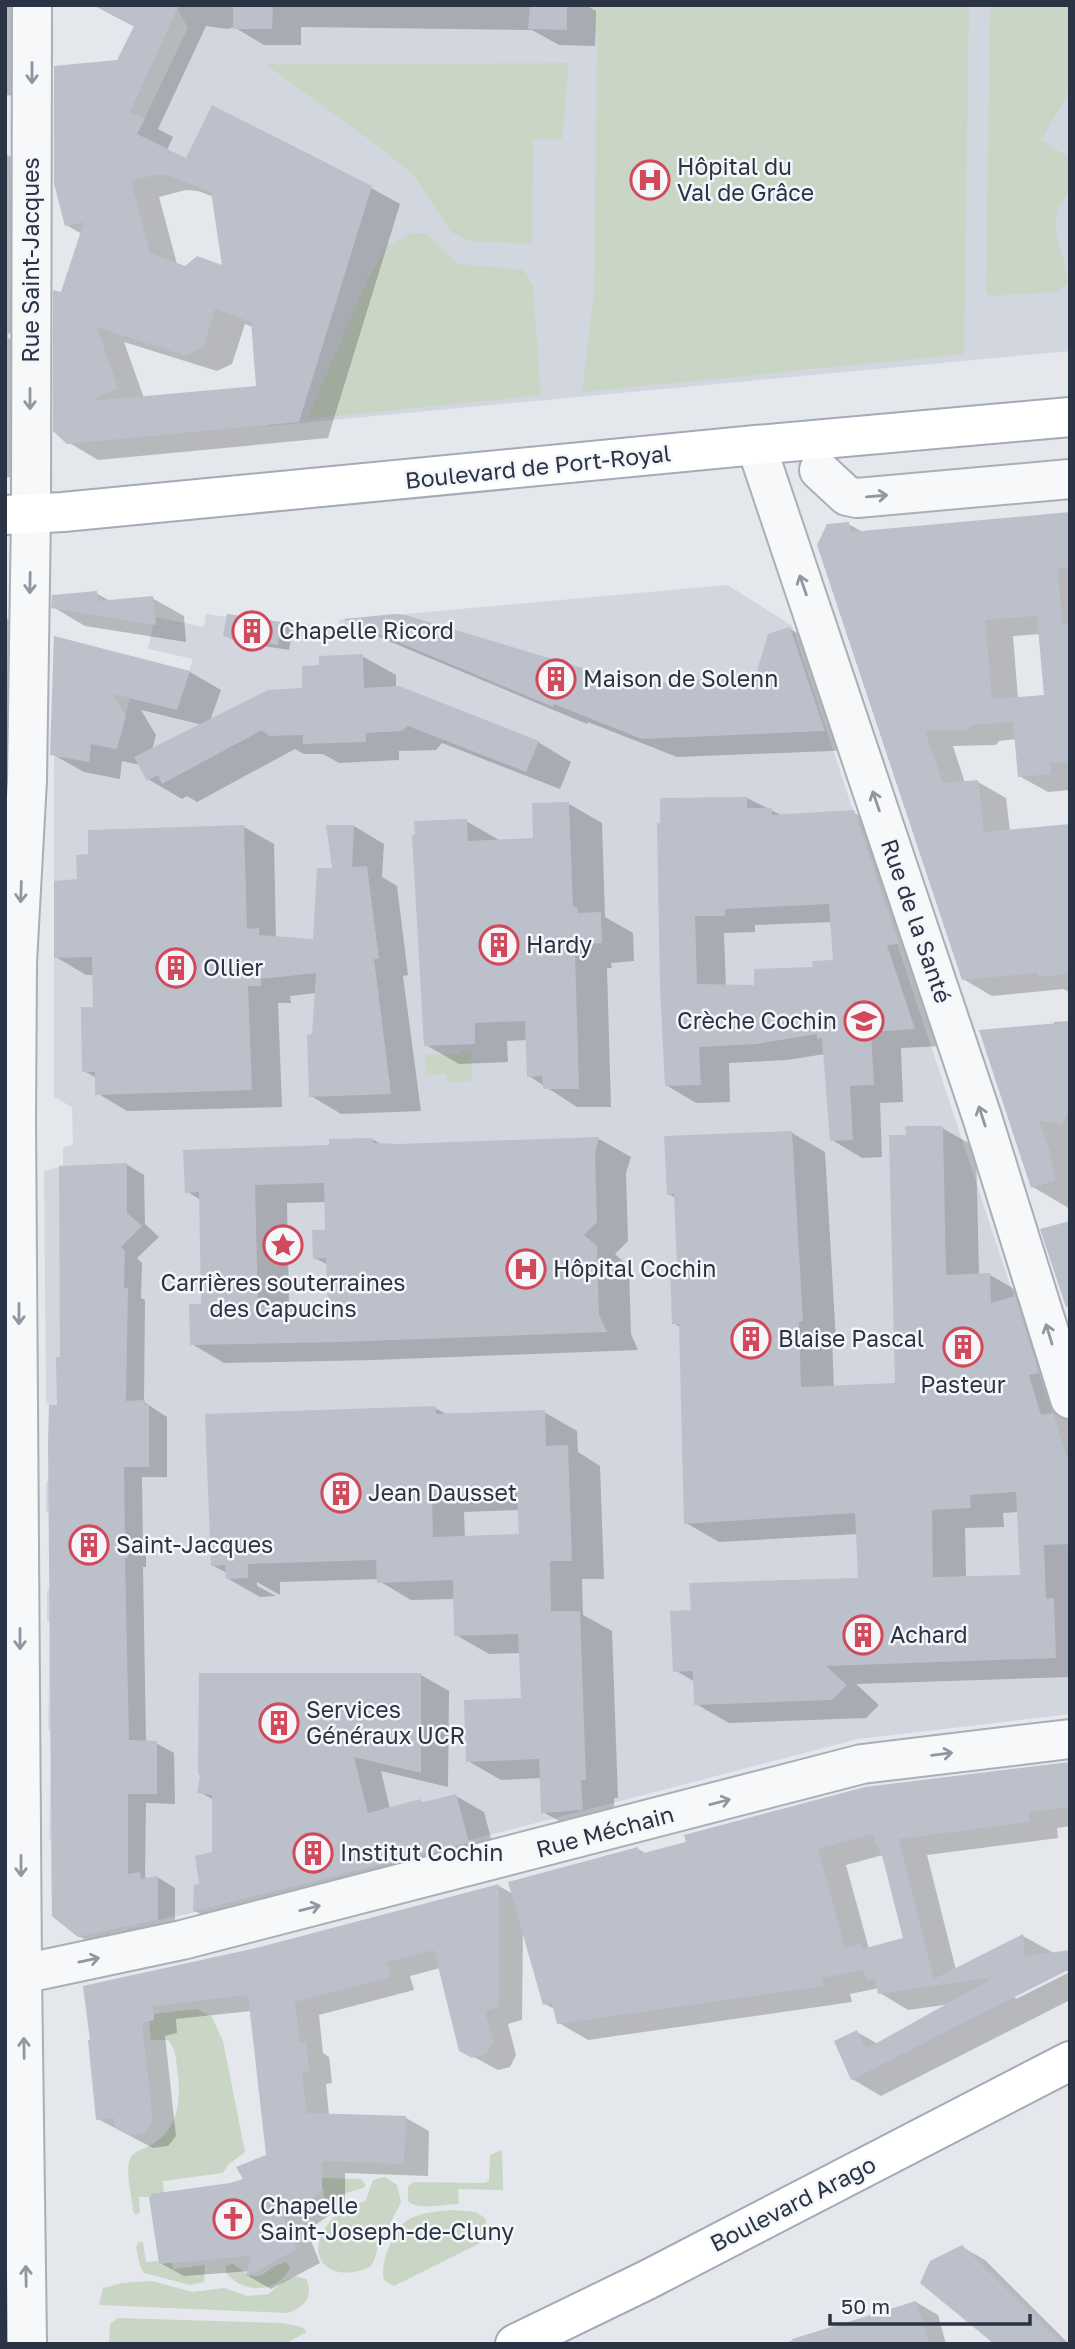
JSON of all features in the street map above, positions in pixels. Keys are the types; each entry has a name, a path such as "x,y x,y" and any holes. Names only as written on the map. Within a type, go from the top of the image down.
{"main road":[{"name":"Boulevard de Port-Royal","path":"18,515 1070,417"},
{"name":"Boulevard Arago","path":"515,2344 648,2280 1070,2061"}],"street":[{"name":"Rue Saint-Jacques","path":"27,2344 22,1974 12,1570 16,998 27,780 18,515 18,318 32,5"},
{"name":"Rue de la Santé","path":"756,445 982,1117 1070,1399"},
{"path":"819,470 847,496 857,498 1070,479"},
{"name":"Rue Méchain","path":"22,1974 195,1937 862,1764 1070,1739"}],"shaded area":[{"name":"Hôpital du Val de Grâce","path":"175,5 1070,5 1070,351 268,426 324,225 137,134 188,28"},
{"name":"Hôpital Cochin","path":"728,585 792,626 1070,1466 1070,1714 858,1739 187,1914 78,1937 52,1916 49,1839 51,1733 48,1729 50,1623 47,1621 47,1591 50,1588 50,1515 46,1511 46,1482 49,1480 49,1405 46,1402 44,1171 63,1166 63,1147 73,1145 72,1107 54,1097 54,756 89,762 91,744 116,749 130,698 177,709 193,659 148,649 155,617 204,627 206,614 226,617 227,614 281,622 281,625 299,628 301,623 339,630 339,620"}],"green space":[{"path":"594,5 969,5 964,354 582,392 594,293 597,35 594,31"},
{"path":"994,5 1070,5 1070,91 1041,140 1070,158 1070,187 1056,218 1067,284 1056,292 990,296 986,292 990,11"},
{"path":"569,63 562,139 533,140 532,244 469,241 451,232 415,177 386,152 265,64"},
{"path":"411,233 425,233 458,264 524,270 533,286 541,395 307,419 366,283 386,247"},
{"path":"461,1051 471,1051 472,1081 447,1082 447,1074 426,1075 425,1055 461,1054"},
{"path":"197,2009 212,2017 223,2041 245,2152 229,2164 223,2173 163,2181 164,2195 139,2197 140,2212 136,2215 133,2211 129,2180 130,2159 166,2133 175,2116 179,2097 173,2048 168,2040 151,2040 149,2021 154,2020 154,2014"},
{"path":"502,2150 503,2190 458,2189 459,2204 418,2206 408,2201 408,2186 414,2182 489,2181 490,2155"},
{"path":"385,2177 397,2185 401,2202 370,2267 355,2272 342,2272 324,2264 319,2255 319,2245 323,2232 332,2219 366,2200 373,2180"},
{"path":"322,2178 361,2179 366,2185 324,2200 323,2188 316,2189 322,2183"},
{"path":"455,2210 476,2212 485,2218 487,2230 480,2243 394,2286 384,2280 386,2255 394,2236 405,2222 421,2214"},
{"path":"139,2242 143,2242 146,2262 158,2261 159,2265 172,2260 173,2269 205,2265 204,2282 190,2285 144,2273 136,2247"},
{"path":"286,2262 290,2268 284,2277 269,2287 251,2288 233,2280 226,2273 226,2266 232,2263 257,2276"},
{"path":"296,2276 306,2279 308,2296 302,2305 287,2313 99,2305 103,2288 122,2283 152,2281 192,2292 224,2288 248,2296 268,2294 284,2281"},
{"path":"118,2318 282,2323 302,2327 307,2332 284,2344 109,2344 110,2324"}],"building":[{"path":"95,5 179,5 130,112 145,119 137,134 186,158 212,105 372,186 299,422 67,444 53,431 53,290 61,292 84,222 65,226 54,184 54,66 117,60 134,26","holes":["167,175 211,192 222,265 197,256 185,266 150,253 131,181","215,309 251,322 256,386 91,401 118,388 97,327 186,356 203,347"]},
{"path":"233,5 273,5 272,29 233,29"},
{"path":"530,5 567,5 567,30 528,29"},
{"path":"1070,512 1070,567 1058,568 1062,623 1070,623 1070,761 1050,763 1051,774 1018,777 1013,722 971,725 968,730 925,731 943,783 978,780 984,832 1070,824 1070,974 1038,977 1038,973 962,980 817,545 827,524 849,522 850,532","holes":["1037,616 1044,695 992,699 985,620"]},
{"path":"97,591 98,601 153,596 156,625 51,608 52,595"},
{"name":"Chapelle Ricord","path":"227,614 281,622 278,645 223,636"},
{"name":"Maison de Solenn","path":"394,614 640,685 756,674 768,634 790,627 825,731 642,739 554,704 553,707 343,619"},
{"path":"54,636 190,671 177,710 113,694 126,716 117,749 91,744 89,762 50,755"},
{"path":"363,654 364,688 399,686 539,741 526,772 408,726 402,731 366,733 366,742 303,744 303,735 269,736 262,730 162,784 158,775 147,781 134,757 268,690 302,688 302,666 319,665 319,656"},
{"path":"747,797 747,808 772,808 772,815 854,810 899,944 887,945 915,1029 871,1032 874,1085 850,1086 853,1140 830,1141 822,1038 817,1039 817,1034 756,1044 699,1047 701,1085 665,1086 657,823 660,823 660,798","holes":["829,904 833,960 812,961 813,967 754,969 754,985 697,984 695,916 725,916 725,909"]},
{"name":"Hardy","path":"569,802 573,907 577,907 578,913 601,912 602,943 579,945 579,950 575,951 579,1089 543,1089 542,1076 527,1077 525,1021 475,1023 475,1044 424,1046 412,835 415,835 414,821 467,819 468,841 533,838 532,803"},
{"name":"Ollier","path":"244,825 247,929 259,928 259,935 313,939 317,868 332,868 326,825 354,825 352,867 367,866 379,959 374,959 391,1094 309,1097 307,1035 312,1034 316,973 261,979 261,986 248,986 252,1090 95,1095 95,1072 82,1072 81,1007 93,1007 92,957 54,958 54,881 77,879 76,855 88,854 88,830"},
{"path":"1070,1022 1070,1108 1062,1125 1039,1120 1050,1152 1055,1180 1031,1188 979,1030"},
{"path":"905,1126 943,1126 946,1275 990,1273 991,1303 1015,1296 1039,1373 1029,1375 1041,1415 1053,1413 1070,1466 1070,1544 1044,1545 1046,1599 1054,1598 1056,1658 826,1666 847,1685 832,1700 694,1705 693,1671 673,1672 670,1611 691,1610 689,1583 858,1578 855,1513 684,1524 679,1324 672,1324 670,1267 677,1267 674,1194 667,1195 664,1136 792,1131 803,1321 799,1322 801,1387 895,1383 889,1135 906,1135","holes":["1016,1492 1020,1575 933,1577 932,1510 971,1508 970,1495"]},
{"path":"599,1137 595,1154 597,1222 584,1235 597,1246 599,1315 607,1332 190,1345 189,1304 201,1304 199,1192 185,1193 183,1150 329,1145 329,1139 373,1138 373,1143","holes":["324,1183 325,1230 312,1230 313,1259 326,1258 328,1304 258,1307 255,1185"]},
{"name":"Saint-Jacques","path":"127,1163 127,1213 142,1226 121,1247 125,1251 124,1288 128,1288 126,1401 145,1400 145,1405 149,1405 149,1467 124,1467 125,1537 128,1537 128,1558 125,1558 129,1740 157,1741 157,1794 128,1794 128,1874 140,1872 141,1879 158,1876 158,1920 78,1937 52,1916 48,1441 49,1405 57,1405 56,1357 60,1357 59,1166"},
{"path":"1070,1221 1070,1306 1066,1307 1040,1229"},
{"name":"Jean Dausset","path":"436,1406 436,1414 545,1410 546,1446 568,1445 572,1561 550,1561 551,1611 580,1611 586,1780 581,1780 583,1810 541,1813 539,1759 466,1762 464,1700 521,1698 518,1634 454,1636 453,1580 377,1583 376,1560 248,1564 248,1578 226,1579 225,1565 211,1566 205,1414","holes":["517,1491 519,1534 433,1537 432,1494"]},
{"path":"199,1673 421,1673 421,1773 354,1757 368,1813 421,1799 420,1803 456,1794 469,1842 193,1912 194,1885 199,1884 195,1856 212,1852 212,1795 197,1793 200,1775"},
{"path":"1070,1762 1070,1807 1029,1812 1030,1822 899,1839 934,1979 1023,1934 1025,1956 1070,1950 1070,1969 851,2080 834,2041 857,2030 866,2049 995,1977 878,1994 875,1979 866,1980 864,1970 822,1978 824,1986 557,2024 552,2003 543,2005 508,1882 638,1847 640,1854 686,1842 684,1835 865,1787","holes":["872,1834 883,1859 903,1938 862,1949 861,1944 845,1948 818,1849"]},
{"path":"499,1884 499,2007 485,2011 493,2041 486,2054 472,2058 459,2051 434,1950 387,1962 391,1977 295,2002 300,2043 306,2041 307,2049 309,2071 302,2071 307,2113 406,2116 404,2164 322,2161 322,2191 284,2218 297,2249 246,2277 251,2256 159,2264 149,2197 151,2194 243,2179 236,2167 266,2155 248,1995 153,2006 154,2020 142,2023 153,2122 144,2133 128,2135 115,2127 114,2118 96,2120 83,1986 260,1947"},
{"path":"962,2245 1062,2344 994,2344 920,2283 930,2261"},
{"path":"916,2301 929,2344 793,2344 792,2339"}],"place":[{"name":"Hôpital du Val de Grâce","path":"650,180"},
{"name":"Chapelle Ricord","path":"252,631"},
{"name":"Maison de Solenn","path":"556,679"},
{"name":"Hardy","path":"499,945"},
{"name":"Ollier","path":"176,968"},
{"name":"Crèche Cochin","path":"864,1021"},
{"name":"Carrières souterraines des Capucins","path":"283,1245"},
{"name":"Hôpital Cochin","path":"526,1269"},
{"name":"Blaise Pascal","path":"751,1339"},
{"name":"Pasteur","path":"963,1347"},
{"name":"Jean Dausset","path":"341,1493"},
{"name":"Saint-Jacques","path":"89,1545"},
{"name":"Achard","path":"863,1635"},
{"name":"Services Généraux UCR","path":"279,1723"},
{"name":"Institut Cochin","path":"313,1853"},
{"name":"Chapelle Saint-Joseph-de-Cluny","path":"233,2219"}]}
